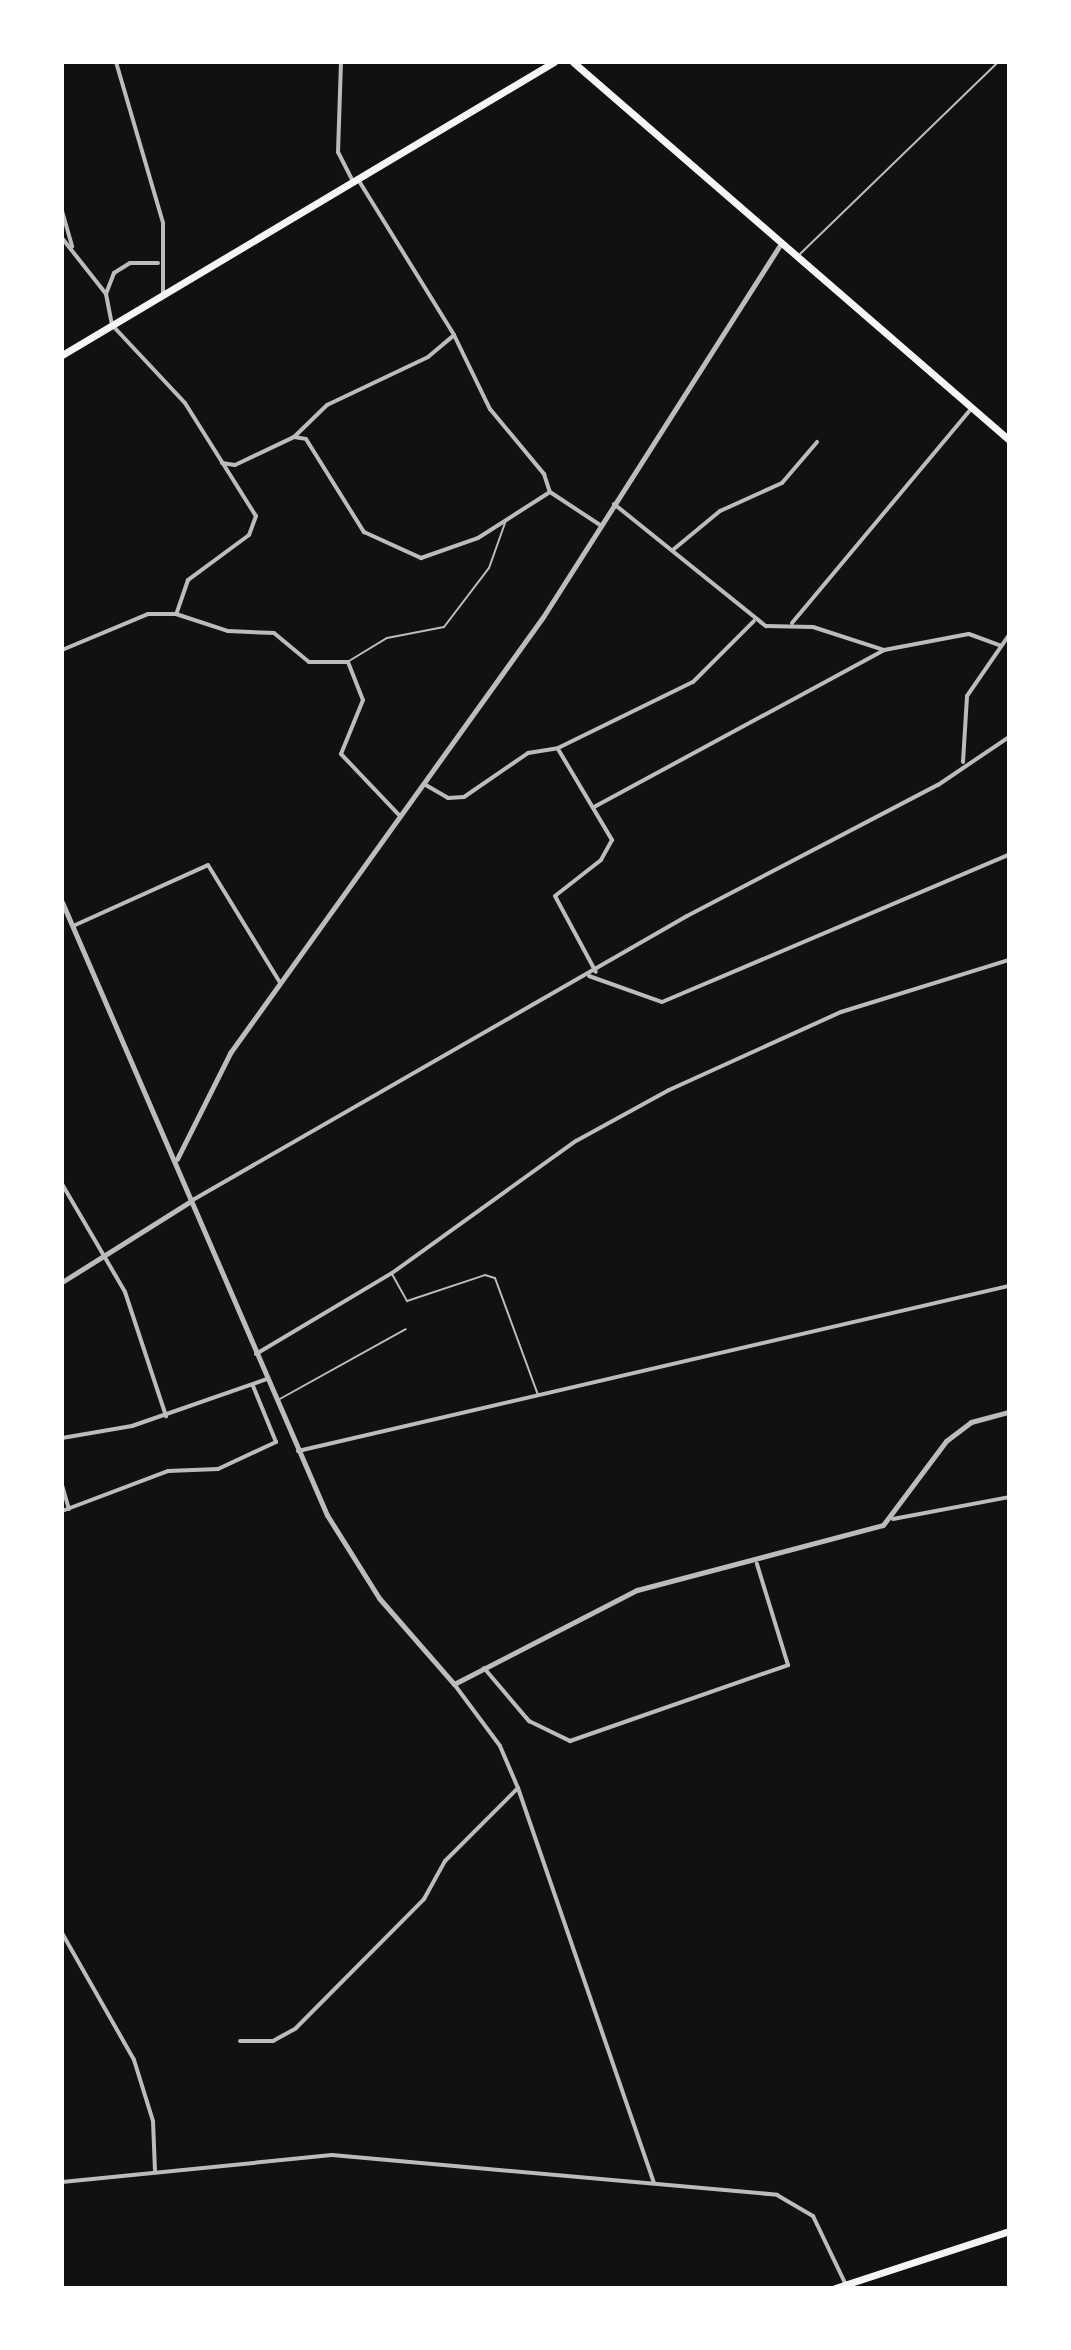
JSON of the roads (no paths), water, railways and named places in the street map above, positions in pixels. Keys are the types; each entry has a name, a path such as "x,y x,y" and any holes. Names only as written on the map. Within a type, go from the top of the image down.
{"main road":[{"path":"62,355 163,293 356,183 554,62"},
{"path":"573,62 1009,440"},
{"path":"835,2288 1009,2231"}],"street":[{"path":"116,62 163,223 158,263 163,293"},
{"path":"341,62 338,152 454,335 490,409 544,474 550,492 600,525"},
{"path":"62,211 72,249"},
{"path":"62,238 106,294 112,325 185,403 220,462 250,502 255,527 200,566 176,614"},
{"path":"176,1161 207,1089 279,981 422,783 600,525 781,244"},
{"path":"106,294 114,273 130,263 158,263"},
{"path":"220,462 235,465 294,437 327,405 428,357 454,335"},
{"path":"792,623 972,408"},
{"path":"294,437 315,449 364,532 401,554 421,558 448,549 506,520 550,492"},
{"path":"674,549 720,511 782,483 817,442"},
{"path":"613,503 674,549 754,621 792,623 884,650"},
{"path":"62,650 148,614 176,614 228,631 274,633 309,662 348,662 363,700 341,754 399,815"},
{"path":"422,783 448,798 464,797 528,753 558,748 693,682 754,621"},
{"path":"594,807 884,650 969,634 1000,645"},
{"path":"963,762 967,696 1009,635"},
{"path":"62,1282 191,1201 596,972 938,785 963,762 1009,737"},
{"path":"558,748 612,840 608,850 555,896 596,972"},
{"path":"589,976 662,1002 1009,855"},
{"path":"73,926 208,865 279,981"},
{"path":"62,902 176,1161 298,1451 353,1562 454,1684 500,1746 518,1788 654,2182"},
{"path":"256,1354 392,1273 576,1141 740,1053 1009,960"},
{"path":"62,1184 106,1255 166,1416"},
{"path":"298,1451 1009,1286"},
{"path":"62,1438 166,1416 267,1379"},
{"path":"62,1511 168,1471 218,1469 276,1442 253,1386"},
{"path":"893,1519 946,1441 971,1422 1009,1412"},
{"path":"62,1485 69,1509"},
{"path":"454,1684 637,1590 757,1564 893,1519 1009,1497"},
{"path":"484,1668 529,1721 570,1741 788,1665 757,1564"},
{"path":"240,2041 284,2037 336,1991 518,1788"},
{"path":"62,1933 134,2060 153,2121 155,2170"},
{"path":"62,2182 155,2170 332,2155 777,2195 800,2206 822,2229 846,2285"}],"lane":[{"path":"796,257 998,62"},
{"path":"348,662 387,638 444,627 489,568 506,520"},
{"path":"392,1273 407,1301 485,1275 495,1278 538,1395"},
{"path":"277,1401 406,1329"}]}
